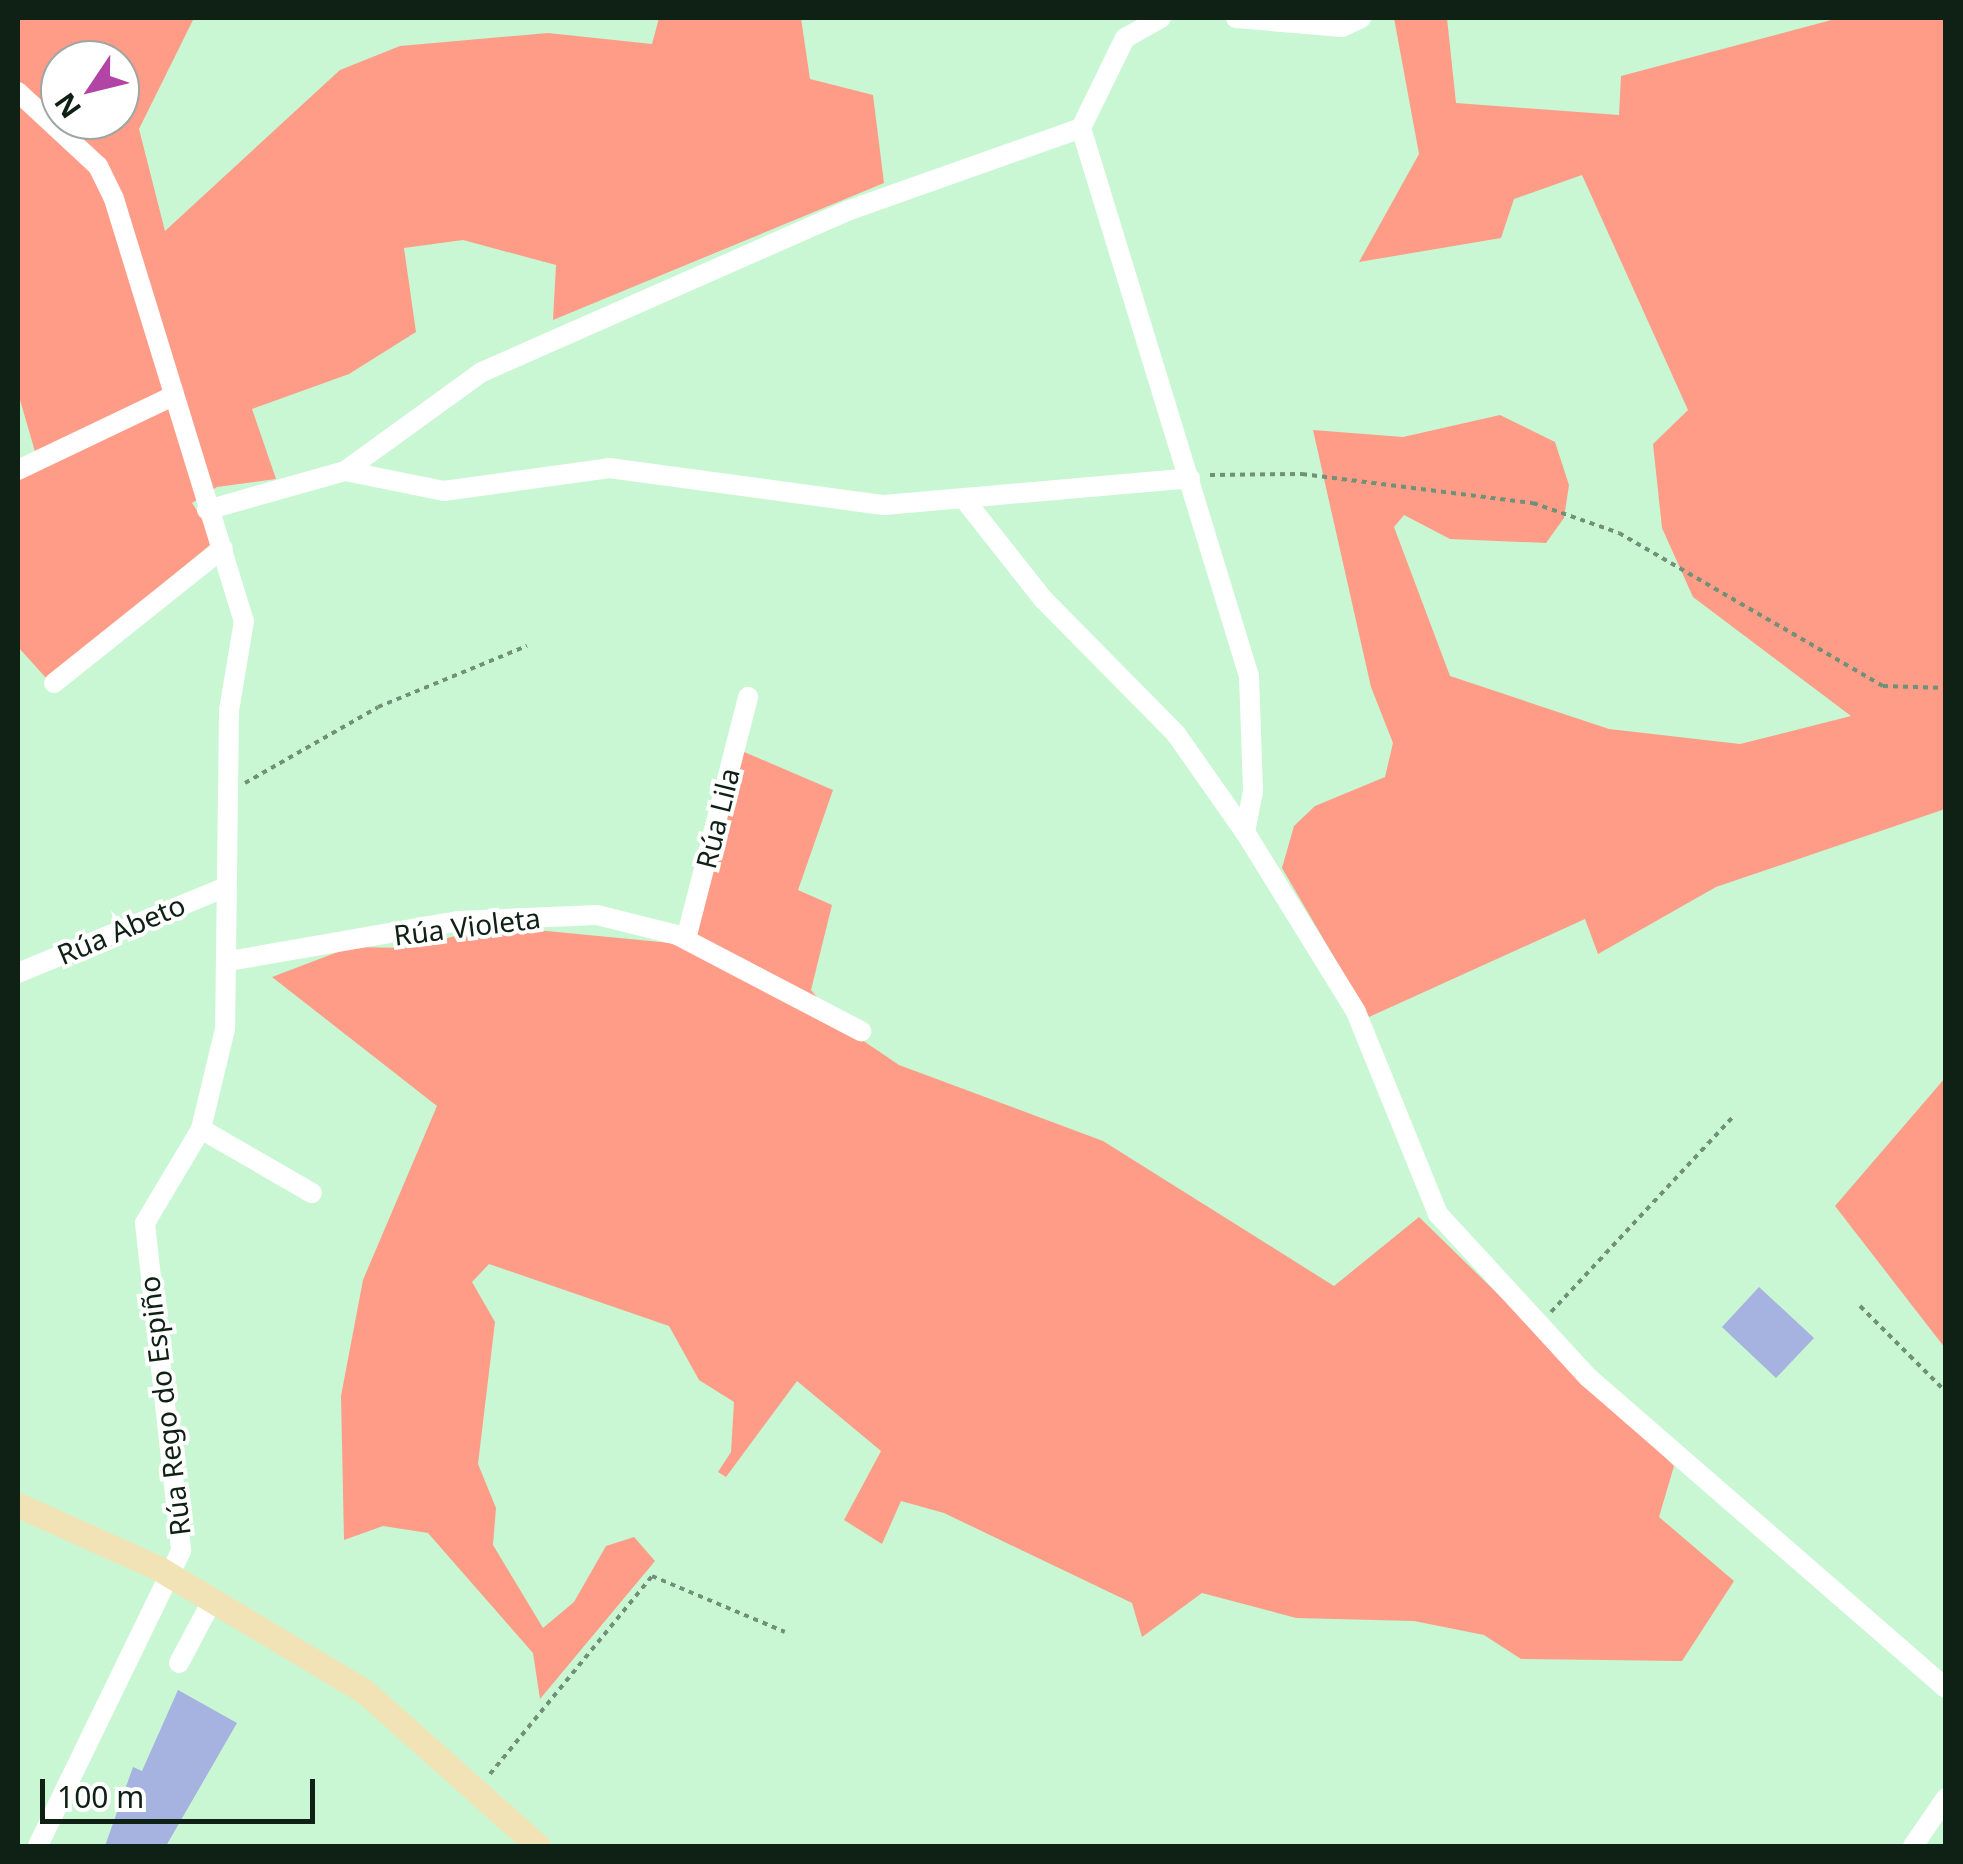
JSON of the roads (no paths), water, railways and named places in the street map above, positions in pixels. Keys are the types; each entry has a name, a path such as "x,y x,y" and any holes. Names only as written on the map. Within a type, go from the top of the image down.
{"main road":[{"path":"18,1504 173,1577 364,1692 538,1846"}],"street":[{"path":"1161,18 1126,38 1081,128 1250,676 1253,790 1244,832"},
{"path":"1236,18 1342,27 1361,18"},
{"name":"Rúa Rego do Espiño","path":"18,92 98,166 244,621 227,791 225,1029 201,1128 145,1223 182,1516 173,1577 38,1846"},
{"path":"207,510 345,471 482,372 846,211 1081,128"},
{"path":"18,470 171,397"},
{"path":"345,471 444,491 609,468 884,505 968,504 1190,478"},
{"path":"968,504 1043,599 1176,734 1244,832 1356,1012 1438,1214 1538,1326 1946,1688"},
{"path":"54,683 223,548"},
{"name":"Rúa Lila","path":"686,939 748,697"},
{"name":"Rúa Abeto","path":"18,974 226,887"},
{"name":"Rúa Violeta","path":"228,961 528,916 597,915 686,939 862,1031"},
{"path":"201,1128 312,1194"},
{"path":"179,1663 213,1599"},
{"path":"1913,1846 1946,1798"}]}
